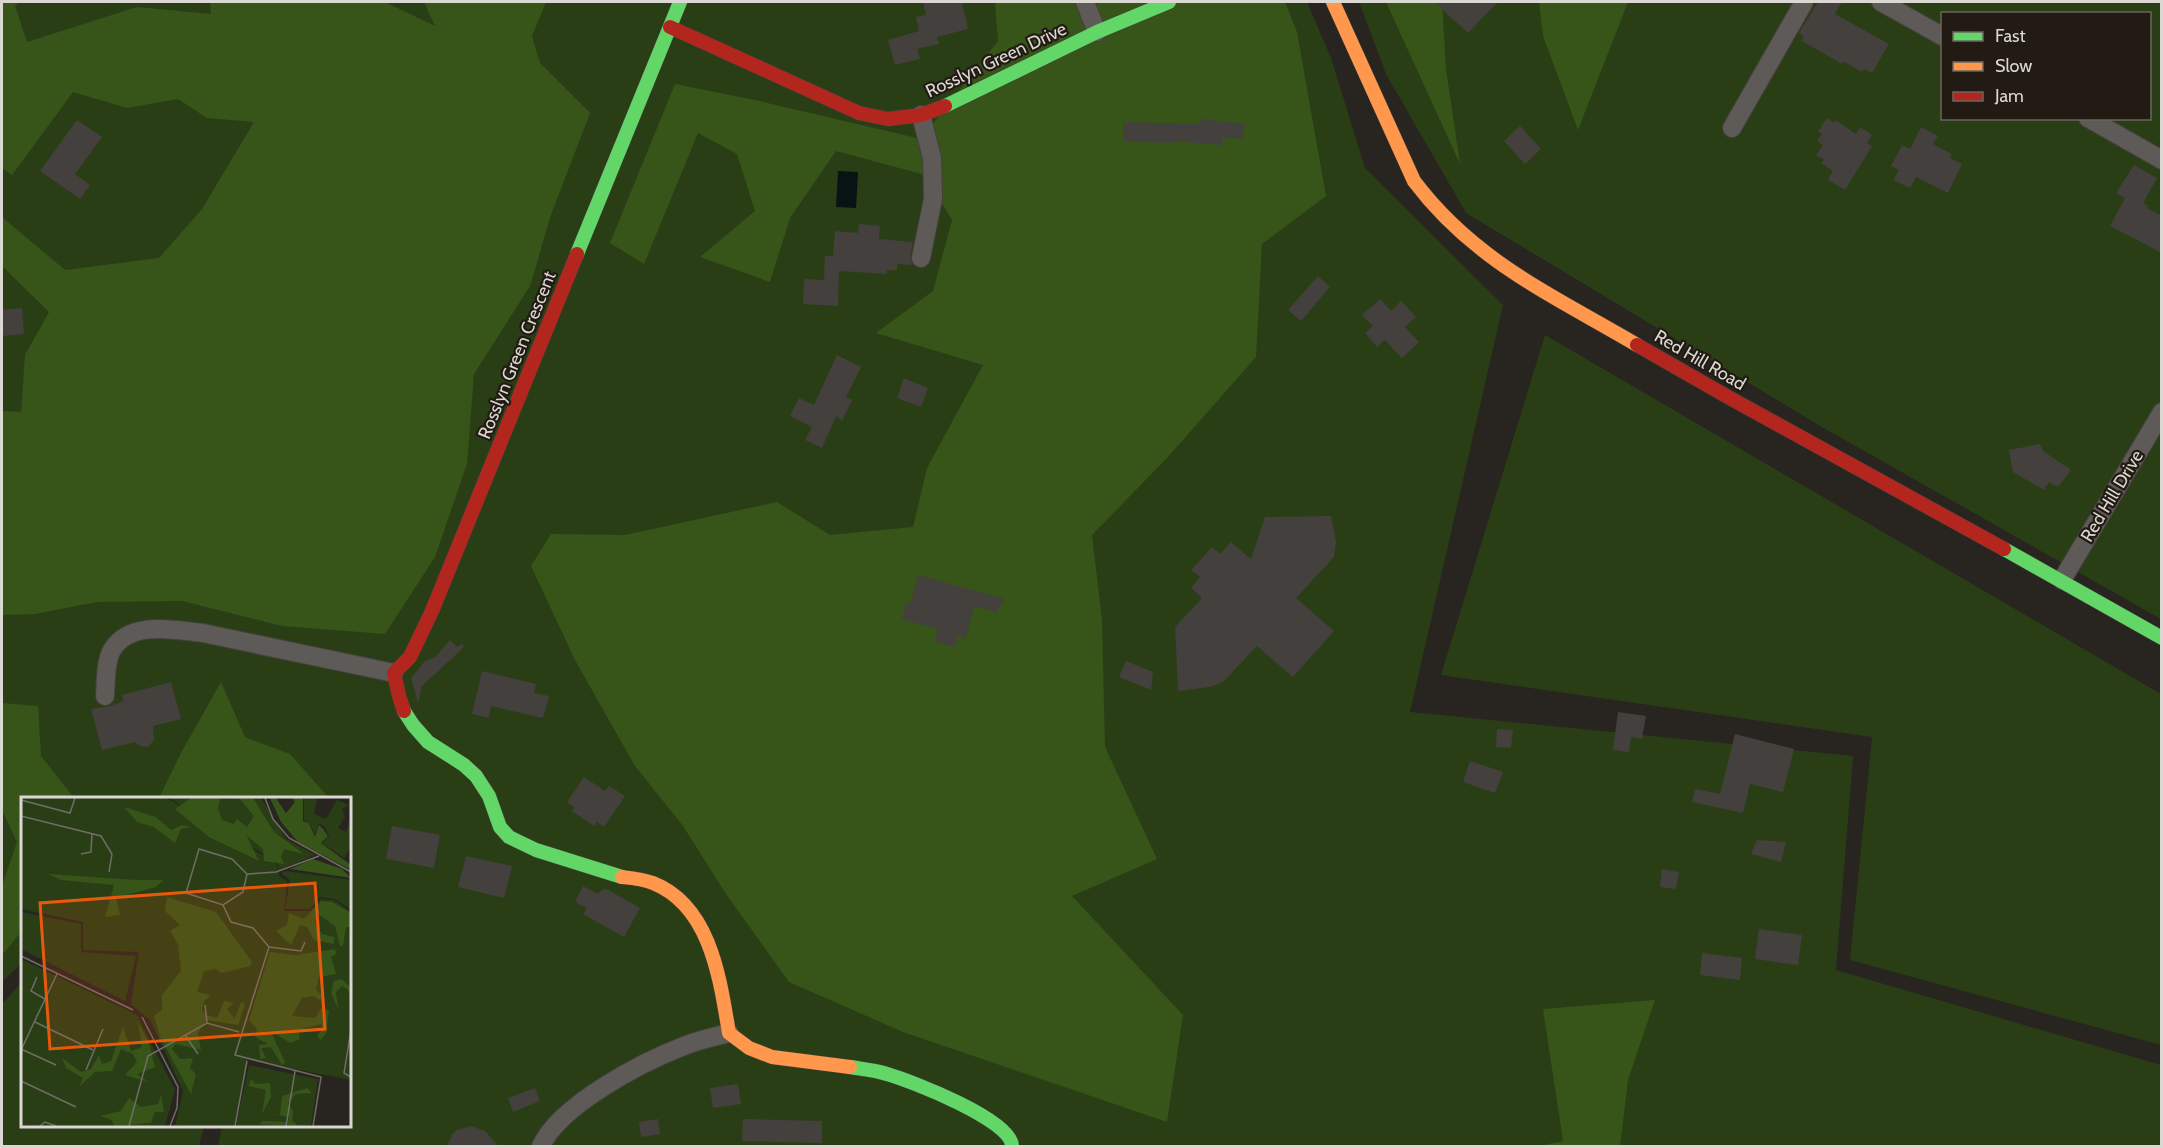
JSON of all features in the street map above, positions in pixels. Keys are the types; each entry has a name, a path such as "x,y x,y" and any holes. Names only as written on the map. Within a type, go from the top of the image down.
{"street":[{"name":"Rosslyn Green Crescent","path":"394,673 410,657 432,611 680,2"},
{"path":"1085,2 1097,32"},
{"name":"Rosslyn Green Drive","path":"670,27 859,113 888,118 921,115 951,104 1097,32 1169,2"},
{"name":"Red Hill Road","path":"1333,2 1402,156 1427,199 1452,226 1487,256 1539,289 1773,423 2062,580 2162,638"},
{"path":"1732,128 1804,2"},
{"path":"1881,2 1941,35"},
{"path":"921,115 932,158 933,199 921,258"},
{"path":"2092,120 2162,160"},
{"name":"Red Hill Drive","path":"2062,580 2162,412"},
{"path":"105,696 108,664 112,651 122,640 142,630 203,633 394,673 399,701 414,729 425,740 468,768 477,777 494,807 499,826 507,836 520,844 597,871 636,877 675,894 690,912 713,957 720,979 729,1033 749,1048 772,1057 884,1073 921,1085 991,1120 1006,1132 1012,1141 1012,1146"},
{"path":"541,1146 563,1118 590,1095 624,1074 684,1046 729,1033"}],"green space":[{"path":"2,2 1307,2 1331,58 1365,168 1503,305 1410,712 1853,756 1836,970 2161,1065 2161,1146 218,1146 222,1127 351,1127 351,797 21,797 21,964 2,982"},
{"path":"2,2 19,2 15,6 27,42 137,7 211,14 210,2 385,2 435,26 424,2 546,2 532,36 540,63 590,113 551,215 530,286 474,374 467,464 435,557 385,634 282,626 182,601 97,602 35,614 2,615 2,411 21,412 25,355 49,312 2,266 2,217 65,270 159,258 202,209 254,122 207,118 178,99 127,108 73,92 12,175 2,168"},
{"path":"995,2 1285,2 1297,32 1326,196 1262,244 1256,357 1167,458 1092,535 1102,620 1105,747 1157,859 1072,896 1183,1015 1167,1122 903,1032 789,982 726,894 683,826 635,766 575,660 531,566 551,534 625,535 777,502 830,535 913,527 927,468 983,365 876,333 933,291 952,220 925,175 836,151 790,218 770,282 700,257 755,211 737,154 698,133 644,264 610,243 675,84 755,100 921,139 998,41"},
{"path":"1359,2 2161,2 2161,619 1822,427 1466,213 1386,74"},
{"path":"1386,2 1442,2 1446,69 1460,164"},
{"path":"1539,2 1628,2 1578,130 1543,36"},
{"path":"1545,335 2161,694 2161,1045 1850,960 1872,737 1441,675"},
{"path":"221,682 245,737 290,754 328,797 159,797 182,751"},
{"path":"2,703 38,706 41,756 73,797 21,797 21,932 2,955 2,886 17,842 2,810"},
{"path":"21,983 21,1127 204,1127 199,1146 2,1146 2,1004"},
{"path":"1655,1000 1628,1080 1620,1146 1539,1146 1563,1141 1543,1009"}],"shaded area":[{"path":"838,171 858,172 856,208 836,207"}],"building":[{"path":"923,2 962,2 968,29 937,37 939,44 917,49 920,59 895,65 888,40 919,31 916,17 926,15"},
{"path":"1434,2 1498,2 1468,33"},
{"path":"1818,2 1842,2 1835,14 1889,44 1872,73 1864,69 1862,72 1843,61 1842,64 1802,41 1804,37 1799,33"},
{"path":"1827,118 1834,123 1835,120 1856,134 1860,127 1872,135 1867,143 1872,146 1845,190 1828,180 1833,171 1821,163 1824,160 1816,155 1823,145 1817,141 1822,134 1818,131"},
{"path":"1199,119 1245,124 1243,139 1223,137 1223,145 1172,141 1172,143 1123,141 1123,122 1199,124"},
{"path":"77,120 102,137 75,174 90,185 80,199 40,171"},
{"path":"1520,126 1541,149 1525,164 1504,141"},
{"path":"1921,127 1938,136 1933,144 1952,154 1950,158 1962,164 1948,193 1916,177 1910,188 1893,180 1899,170 1891,166 1902,145 1910,149"},
{"path":"2134,165 2157,178 2143,203 2148,206 2147,208 2162,216 2162,253 2110,226 2125,198 2116,193"},
{"path":"859,224 880,226 879,239 913,242 910,256 913,265 897,264 897,270 887,270 887,274 839,271 838,306 803,304 804,279 824,280 825,256 833,256 835,231 858,233"},
{"path":"1318,276 1330,287 1301,321 1288,310"},
{"path":"1380,299 1391,311 1401,301 1416,317 1405,327 1419,342 1402,358 1385,340 1377,347 1365,333 1373,326 1362,315"},
{"path":"22,308 24,334 2,336 2,310"},
{"path":"837,355 861,367 846,397 852,400 842,421 836,416 822,448 805,440 812,427 790,416 799,398 814,405"},
{"path":"904,378 928,388 921,407 897,398"},
{"path":"2040,444 2043,451 2071,470 2058,487 2049,482 2044,490 2013,472 2009,450"},
{"path":"1331,516 1336,542 1334,557 1296,598 1334,631 1293,677 1257,646 1223,682 1209,687 1178,691 1175,627 1202,598 1191,588 1200,577 1191,570 1212,547 1220,554 1231,542 1251,559 1265,517"},
{"path":"918,575 1005,599 996,612 974,606 966,638 958,636 955,647 934,641 938,629 902,619 906,602 911,603"},
{"path":"450,640 457,647 462,644 464,647 422,686 418,703 411,678 425,661 435,657"},
{"path":"1126,661 1153,672 1151,690 1119,677"},
{"path":"482,671 536,684 534,693 549,696 543,718 491,706 489,718 472,714"},
{"path":"171,682 181,719 153,726 154,740 148,747 140,746 135,742 102,750 91,709 124,701 122,695"},
{"path":"1618,712 1646,716 1642,739 1631,737 1629,752 1613,750"},
{"path":"1497,729 1513,730 1511,748 1496,747"},
{"path":"1735,734 1794,749 1783,792 1750,784 1743,813 1692,802 1695,789 1720,794"},
{"path":"1470,761 1503,772 1495,793 1463,782"},
{"path":"584,777 605,791 609,786 625,796 604,827 597,822 594,826 572,811 574,807 567,802"},
{"path":"392,826 440,835 434,868 386,859"},
{"path":"1757,840 1786,842 1781,862 1751,854"},
{"path":"466,856 512,866 504,898 458,887"},
{"path":"1662,869 1679,872 1676,889 1660,887"},
{"path":"583,886 598,894 603,889 608,890 640,908 624,937 583,914 587,908 575,902"},
{"path":"1759,929 1802,935 1798,965 1755,959"},
{"path":"1702,953 1742,958 1740,980 1700,975"},
{"path":"738,1084 741,1104 713,1108 710,1088"},
{"path":"535,1088 540,1101 513,1112 508,1098"},
{"path":"658,1119 660,1134 641,1137 639,1122"},
{"path":"743,1119 822,1121 822,1143 742,1141"},
{"path":"471,1126 485,1131 498,1146 447,1146 457,1130"}],"traffic: fast":[{"path":"577,254 680,2"},
{"path":"945,106 1097,32 1169,2"},
{"path":"2004,549 2162,638"},
{"path":"404,711 428,742 464,765 476,776 489,796 500,827 509,837 536,850 622,877"},
{"path":"850,1067 899,1078 959,1103 996,1125 1008,1136 1012,1146"}],"traffic: slow":[{"path":"1333,2 1414,181 1437,209 1462,233 1517,275 1637,345"},
{"path":"622,877 653,883 673,894 688,909 700,927 716,968 729,1033 749,1048 772,1057 850,1067"}],"traffic: jam":[{"path":"670,27 859,113 888,119 921,115 945,106"},
{"path":"404,711 394,673 410,657 432,611 577,254"},
{"path":"1637,345 2004,549"}]}
